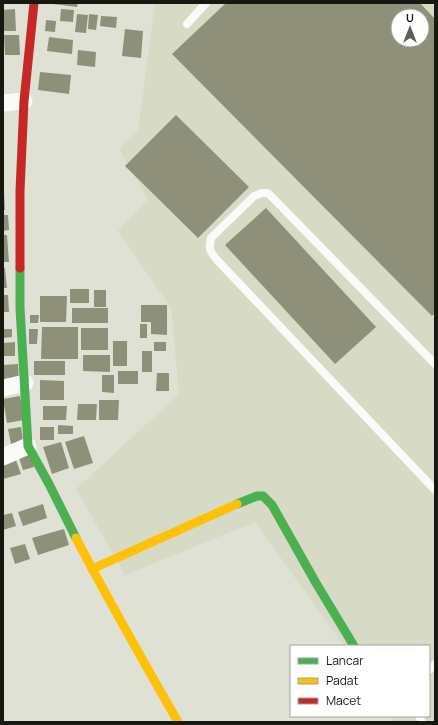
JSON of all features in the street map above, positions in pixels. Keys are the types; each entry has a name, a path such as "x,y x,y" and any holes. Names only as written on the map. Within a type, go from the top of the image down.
{"street":[{"path":"34,3 24,101 20,185 20,308 28,446 92,569 178,722"},
{"path":"3,103 24,101"},
{"path":"3,388 25,383"},
{"path":"3,457 28,446"},
{"path":"92,569 248,499 263,496 272,505 353,645"}],"lane":[{"path":"187,24 206,3"},
{"path":"435,364 268,193 262,193 254,196 211,238 210,250 218,261 435,490"}],"shaded area":[{"path":"155,3 435,3 435,722 389,722 395,717 430,717 430,645 343,645 255,522 125,575 76,489 179,394 171,308 118,231 148,199 119,149 138,131"}],"building":[{"path":"53,3 78,3 77,7"},
{"path":"226,3 420,3 425,8 390,8 390,48 430,48 430,14 435,19 435,313 432,316 172,54"},
{"path":"15,9 16,31 3,31 3,10"},
{"path":"61,9 74,10 73,22 60,21"},
{"path":"77,14 88,15 86,33 75,32"},
{"path":"89,14 98,15 96,30 88,29"},
{"path":"101,16 117,17 116,28 100,26"},
{"path":"46,20 56,21 55,32 45,31"},
{"path":"125,29 143,31 141,58 122,56"},
{"path":"4,35 19,35 20,55 5,55"},
{"path":"49,37 73,40 72,54 47,51"},
{"path":"78,50 96,52 95,67 77,65"},
{"path":"40,72 71,75 69,94 38,90"},
{"path":"176,115 249,187 198,238 125,166"},
{"path":"4,191 5,210 3,210"},
{"path":"266,208 376,327 335,364 225,245"},
{"path":"3,215 8,215 9,230 3,231"},
{"path":"3,235 7,235 9,262 3,262"},
{"path":"3,268 5,268 7,288 3,288"},
{"path":"70,289 89,289 89,303 70,303"},
{"path":"94,290 106,290 106,307 94,307"},
{"path":"3,295 8,295 9,312 3,312"},
{"path":"40,296 67,296 66,322 40,322"},
{"path":"141,305 167,305 167,335 151,334 151,322 141,322"},
{"path":"72,308 108,308 108,323 72,323"},
{"path":"30,315 39,315 38,323 30,323"},
{"path":"140,324 147,324 147,338 140,338"},
{"path":"42,327 78,327 78,359 41,359"},
{"path":"81,328 108,328 108,350 81,350"},
{"path":"3,329 12,329 12,337 3,338"},
{"path":"29,329 38,329 37,344 29,344"},
{"path":"113,341 127,341 127,366 113,366"},
{"path":"15,342 15,356 3,356 3,343"},
{"path":"154,342 166,342 166,351 154,351"},
{"path":"142,351 152,351 152,372 142,372"},
{"path":"83,355 110,355 110,372 83,371"},
{"path":"34,361 65,361 65,375 34,375"},
{"path":"18,364 19,381 3,382 3,365"},
{"path":"118,371 138,371 138,384 118,384"},
{"path":"157,373 169,373 169,391 156,391"},
{"path":"102,375 114,375 114,393 102,392"},
{"path":"40,380 64,381 64,400 40,400"},
{"path":"20,396 24,420 7,423 3,399"},
{"path":"99,400 119,400 118,420 99,420"},
{"path":"78,404 97,404 96,420 77,420"},
{"path":"43,406 67,406 66,420 43,420"},
{"path":"58,425 73,426 73,434 58,434"},
{"path":"21,427 23,441 11,444 8,429"},
{"path":"40,427 54,427 54,440 40,440"},
{"path":"84,436 93,463 74,469 65,442"},
{"path":"61,442 69,468 52,474 43,447"},
{"path":"30,454 34,467 23,470 19,458"},
{"path":"16,460 21,474 3,479 3,464"},
{"path":"43,504 47,518 23,526 18,512"},
{"path":"12,513 16,526 3,530 3,515"},
{"path":"64,529 69,545 38,555 32,538"},
{"path":"25,544 30,559 15,564 10,548"}],"traffic: fast":[{"path":"20,268 20,308 28,446 76,538"},
{"path":"237,504 257,496 263,496 272,505 353,645"}],"traffic: slow":[{"path":"92,569 237,504"},
{"path":"76,538 178,722"}],"traffic: jam":[{"path":"20,268 20,191 24,101 34,3"}]}
